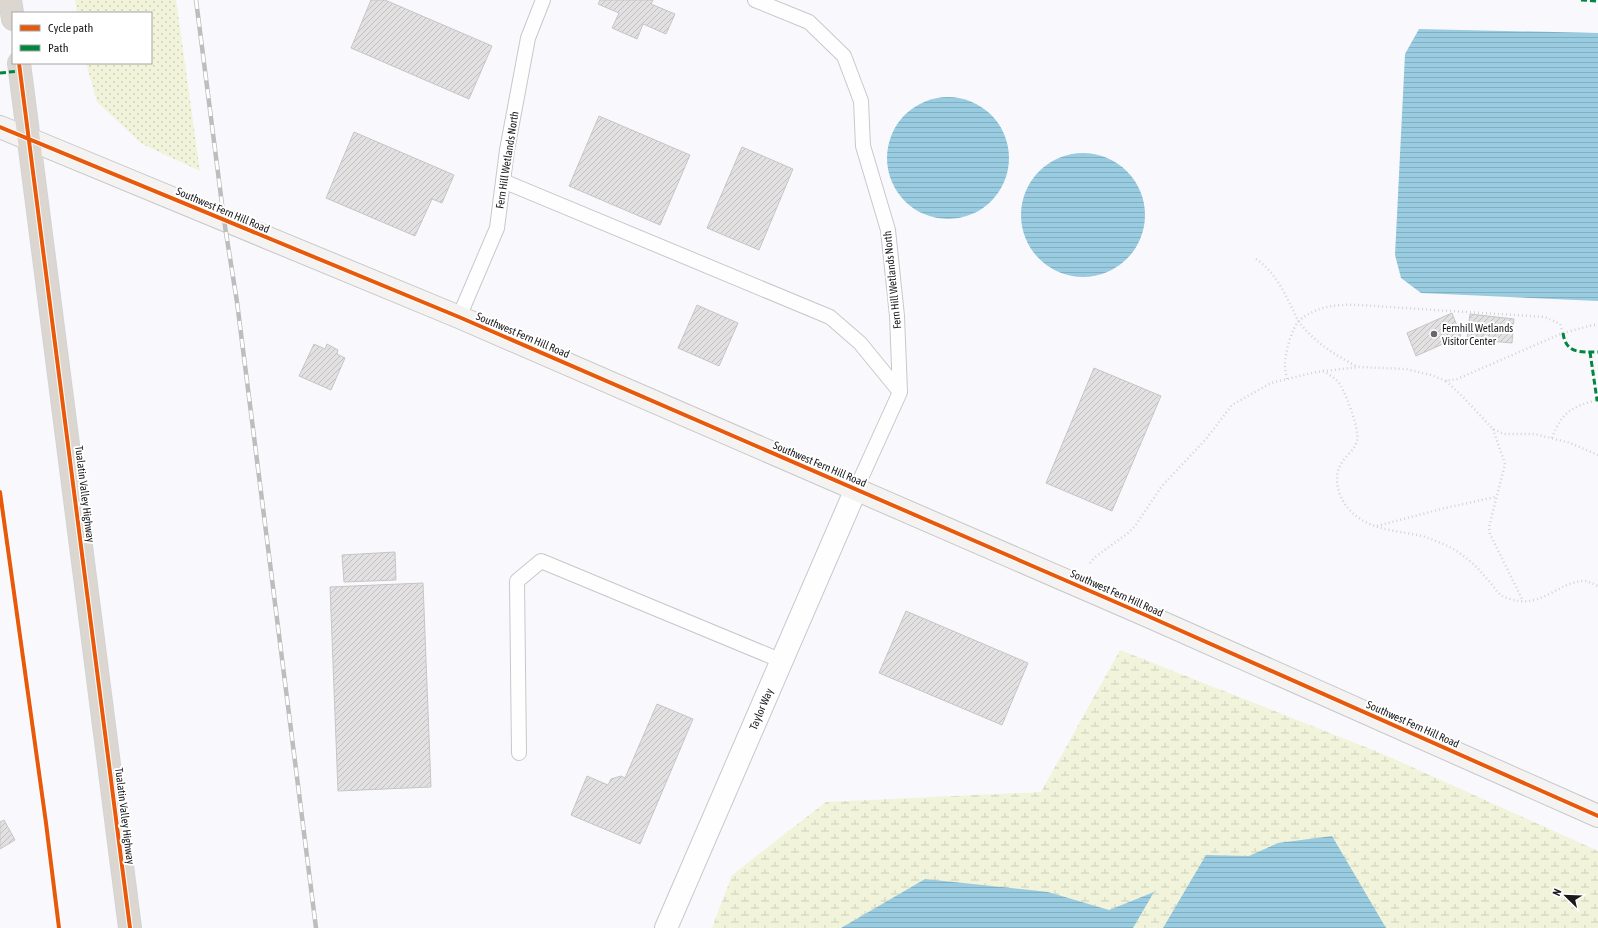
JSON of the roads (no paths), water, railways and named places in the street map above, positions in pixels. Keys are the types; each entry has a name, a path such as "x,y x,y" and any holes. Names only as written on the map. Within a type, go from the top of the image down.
{"highway":[{"path":"10,0 12,13"},
{"name":"Tualatin Valley Highway","path":"19,64 30,139 130,928"}],"street":[{"path":"0,5 4,0"},
{"name":"Southwest Fern Hill Road","path":"0,127 459,317 856,489 1598,816"},
{"name":"Taylor Way","path":"666,928 856,489"}],"lane":[{"name":"Fern Hill Wetlands North","path":"459,317 497,228 503,181 528,38 543,0"},
{"name":"Fern Hill Wetlands North","path":"755,0 809,22 844,56 861,101 863,146 888,230 898,316 900,392 856,489"},
{"path":"503,181 830,317 860,343 900,392"},
{"path":"519,753 518,581 541,561 782,661"}],"water":[{"path":"1419,29 1598,33 1598,301 1421,293 1401,278 1395,255 1405,54"},
{"path":"948,97 960,98 971,102 982,107 991,115 999,124 1004,135 1008,146 1008,170 1004,181 999,192 991,201 982,209 971,214 960,218 948,219 936,218 925,214 914,209 905,201 897,192 892,181 888,170 887,158 888,146 892,135 897,124 905,115 914,107 925,102 936,98"},
{"path":"1089,153 1107,157 1118,163 1131,175 1141,191 1145,215 1141,239 1135,250 1123,263 1101,275 1077,277 1059,273 1048,267 1035,255 1023,233 1021,209 1025,191 1031,180 1043,167 1065,155"},
{"path":"1332,836 1386,928 1163,928 1206,855 1249,856 1278,843"},
{"path":"925,879 1048,892 1109,910 1154,892 1133,928 841,928"}],"railway":[{"path":"196,0 224,220 237,302 316,928"}],"place":[{"name":"Fernhill Wetlands Visitor Center","path":"1434,334"}]}
